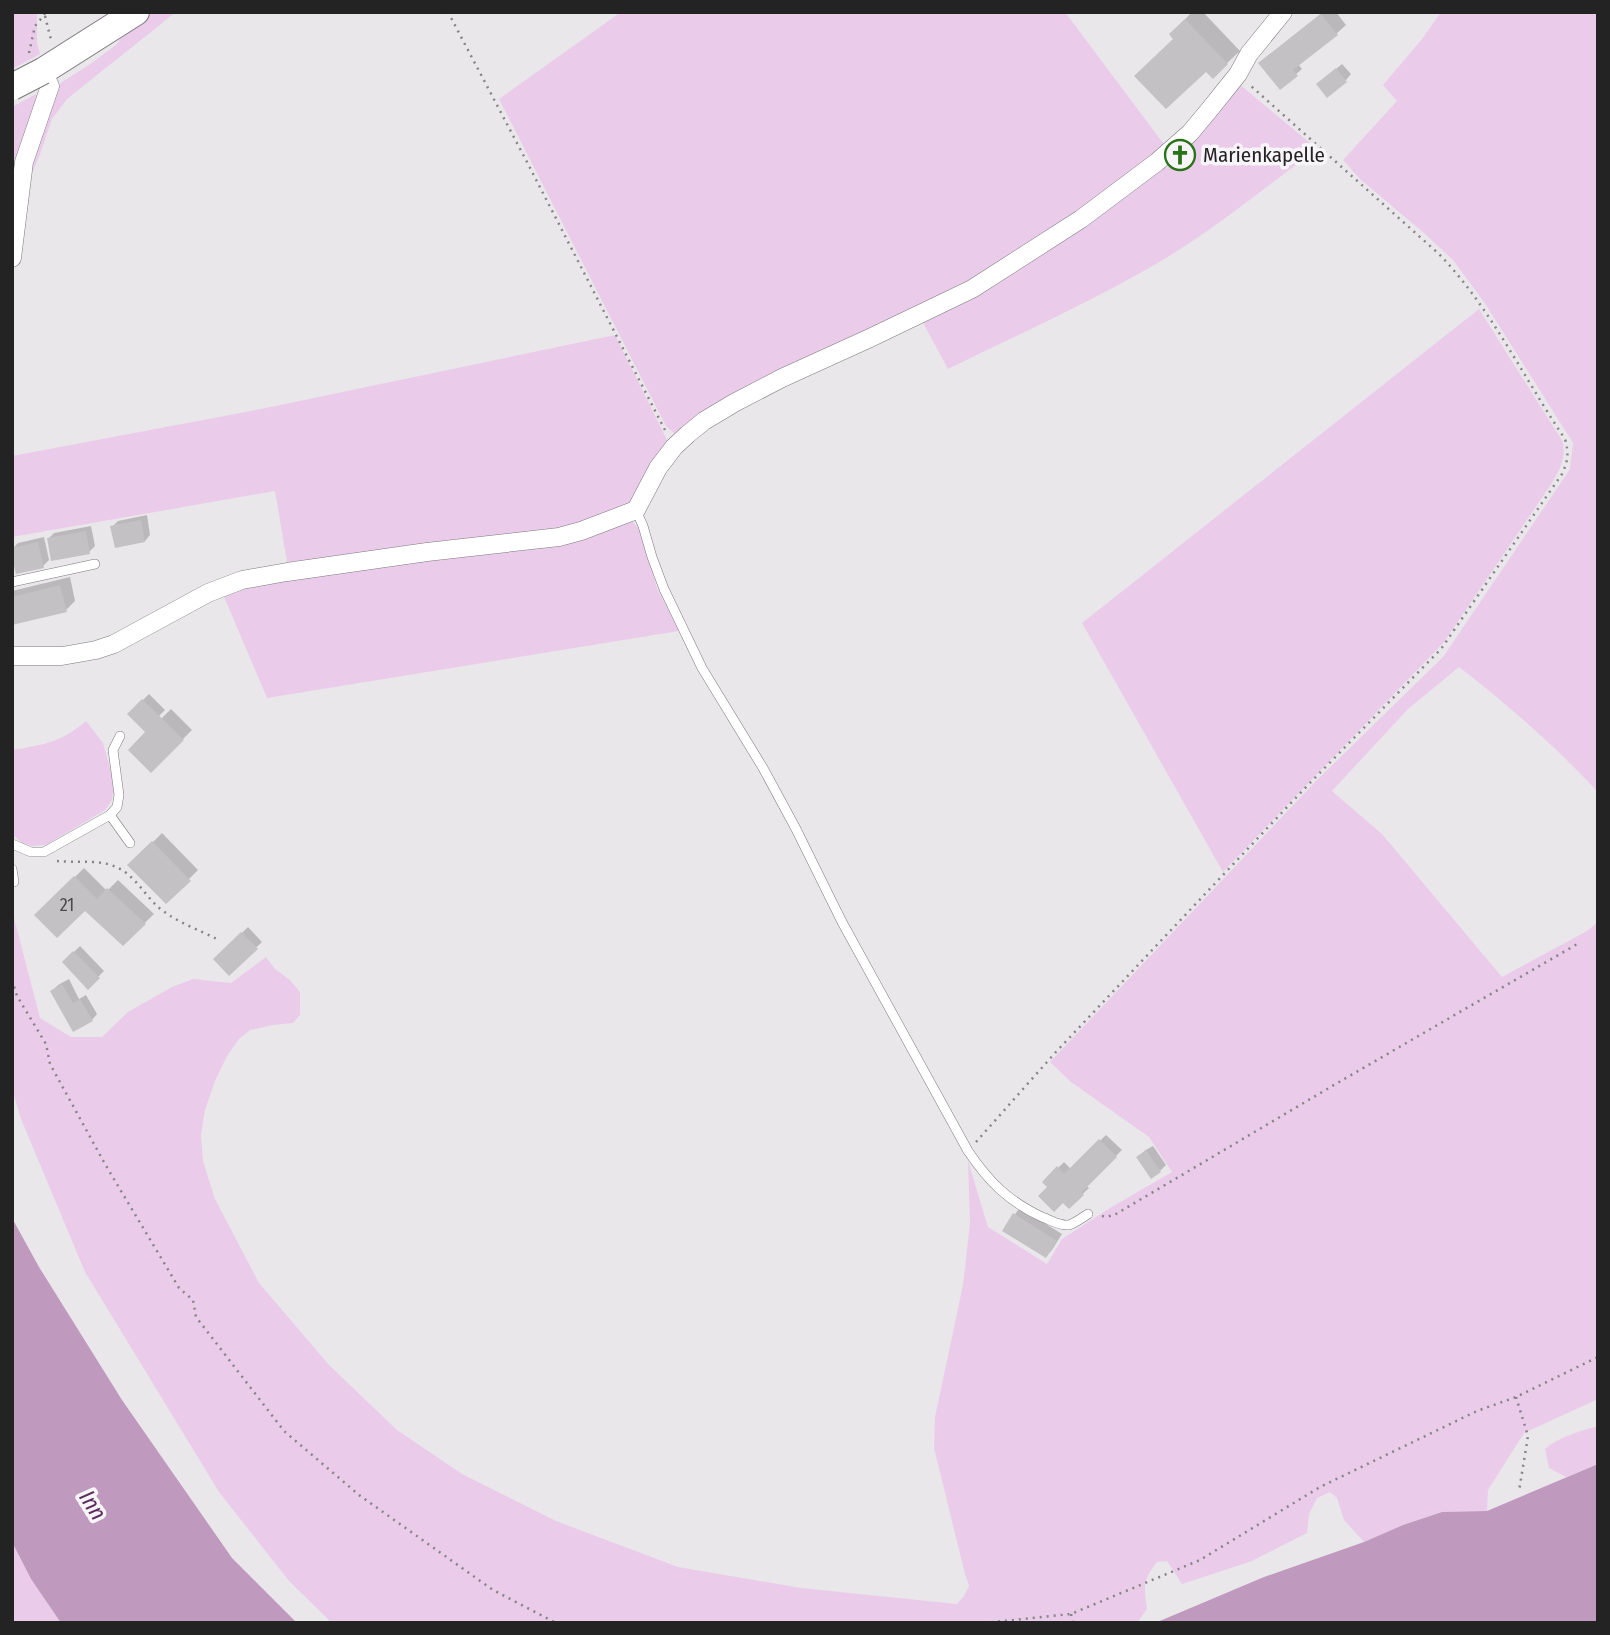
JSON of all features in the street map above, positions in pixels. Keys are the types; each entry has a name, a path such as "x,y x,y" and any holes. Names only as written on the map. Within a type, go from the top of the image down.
{"street":[{"path":"12,87 136,12"},
{"path":"12,656 62,656 96,650 114,644 208,593 242,580 427,552 559,537 606,523 636,510 674,447 704,421 782,378 972,289 1081,219 1157,162 1190,133 1238,74 1249,54 1283,12"},
{"path":"12,258 24,162 50,86 52,65"}],"lane":[{"path":"636,510 664,589 702,668 768,778 842,922 968,1151 981,1171 1000,1191 1026,1209 1061,1225 1071,1225 1088,1214"},
{"path":"12,582 95,564"},
{"path":"12,844 37,853 110,815 117,807 119,795 113,750 120,736"},
{"path":"110,815 130,843"},
{"path":"12,869 14,882"}],"path":[{"path":"45,12 52,44 52,65"},
{"path":"448,12 674,447"},
{"path":"968,1151 1065,1043 1441,649 1562,474 1567,462 1565,439 1479,301 1458,274 1238,74"},
{"path":"37,853 51,860 118,867 135,880 156,906 217,939"},
{"path":"1088,1214 1107,1217 1116,1214 1579,943"},
{"path":"12,980 17,996 46,1044 50,1064 105,1164 179,1288 193,1300 196,1317 284,1431 359,1495 493,1590 556,1623"},
{"path":"984,1623 1071,1614 1200,1560 1320,1487 1477,1411 1517,1397 1598,1357"},
{"path":"1517,1397 1528,1436 1519,1491"},
{"path":"1071,1614 1073,1623"},
{"path":"999,1623 1005,1620"}],"shaded area":[{"path":"12,12 37,12 37,43 40,54 12,69"},
{"path":"153,12 176,12 67,99 52,119 26,187 48,100 62,82 116,45 129,27"},
{"path":"621,12 1065,12 1166,147 1130,178 983,276 681,434 675,434 666,426 499,99"},
{"path":"1441,12 1598,12 1598,792 1531,727 1459,667 1408,709 1332,791 1382,834 1502,977 1587,931 1598,922 1598,1399 1524,1433 1488,1490 1487,1511 1442,1512 1364,1542 1344,1520 1337,1498 1330,1492 1317,1498 1309,1514 1307,1533 1252,1561 1182,1584 1167,1561 1157,1562 1145,1584 1147,1609 1137,1623 332,1623 289,1581 219,1492 85,1272 21,1119 12,1089 12,910 40,1018 71,1037 102,1037 128,1012 172,987 193,979 231,983 266,957 300,992 300,1015 293,1023 250,1030 239,1039 227,1056 205,1110 201,1135 203,1161 215,1199 259,1283 329,1365 397,1430 462,1474 556,1521 678,1567 801,1588 957,1604 969,1586 934,1448 935,1417 963,1285 970,1223 968,1161 988,1227 1047,1264 1062,1239 1172,1172 1149,1137 1071,1082 1050,1062 1315,782 1443,657 1570,469 1573,443 1484,302 1453,260 1360,179 1343,160 1397,101 1383,85"},
{"path":"1238,83 1317,149 1224,219 1166,258 1086,302 948,369 921,319 1154,169 1176,166 1190,156 1185,144"},
{"path":"36,94 38,98 12,212 12,107"},
{"path":"1479,309 1563,442 1564,454 1559,470 1444,642 1223,872 1082,623"},
{"path":"615,335 670,446 640,492 628,505 587,524 288,568 275,491 12,537 12,456 261,409"},
{"path":"633,522 640,530 657,588 679,631 267,698 222,592"},
{"path":"86,721 103,743 112,775 112,800 105,810 46,845 32,846 22,843 12,834 12,750 52,742 69,734"},
{"path":"1598,1426 1598,1464 1566,1477 1549,1468 1545,1449 1563,1438"},
{"path":"12,1542 31,1579 61,1623 12,1623"}],"water":[{"name":"Inn","path":"12,1218 39,1267 122,1400 232,1558 297,1623 61,1623 31,1579 12,1542"},
{"path":"1598,1464 1598,1623 1155,1623 1264,1577 1364,1542 1403,1525 1442,1512 1487,1511"}],"building":[{"path":"1321,14 1338,35 1293,70 1298,76 1280,90 1258,63"},
{"path":"1185,19 1228,64 1213,79 1206,72 1166,109 1134,76 1173,39 1169,34"},
{"path":"1336,68 1347,82 1327,98 1316,84"},
{"path":"141,520 145,542 115,548 110,526"},
{"path":"86,531 90,554 51,561 47,538"},
{"path":"38,542 44,568 16,574 12,548"},
{"path":"60,585 67,612 12,625 12,597"},
{"path":"142,699 184,740 151,773 128,750 145,732 127,714"},
{"path":"152,841 191,881 166,904 127,865"},
{"path":"74,876 97,899 107,888 146,924 123,946 85,911 57,938 34,915"},
{"path":"241,932 258,949 229,976 213,959"},
{"path":"73,951 100,978 88,990 62,962"},
{"path":"62,984 73,1003 80,999 93,1021 73,1032 50,991"},
{"path":"1099,1139 1117,1157 1069,1209 1063,1203 1054,1212 1038,1196 1047,1187 1042,1182 1057,1166 1064,1174"},
{"path":"1146,1150 1161,1172 1151,1179 1136,1157"},
{"path":"1013,1213 1057,1241 1046,1258 1002,1231"}],"place":[{"name":"Marienkapelle","path":"1180,155"}]}
